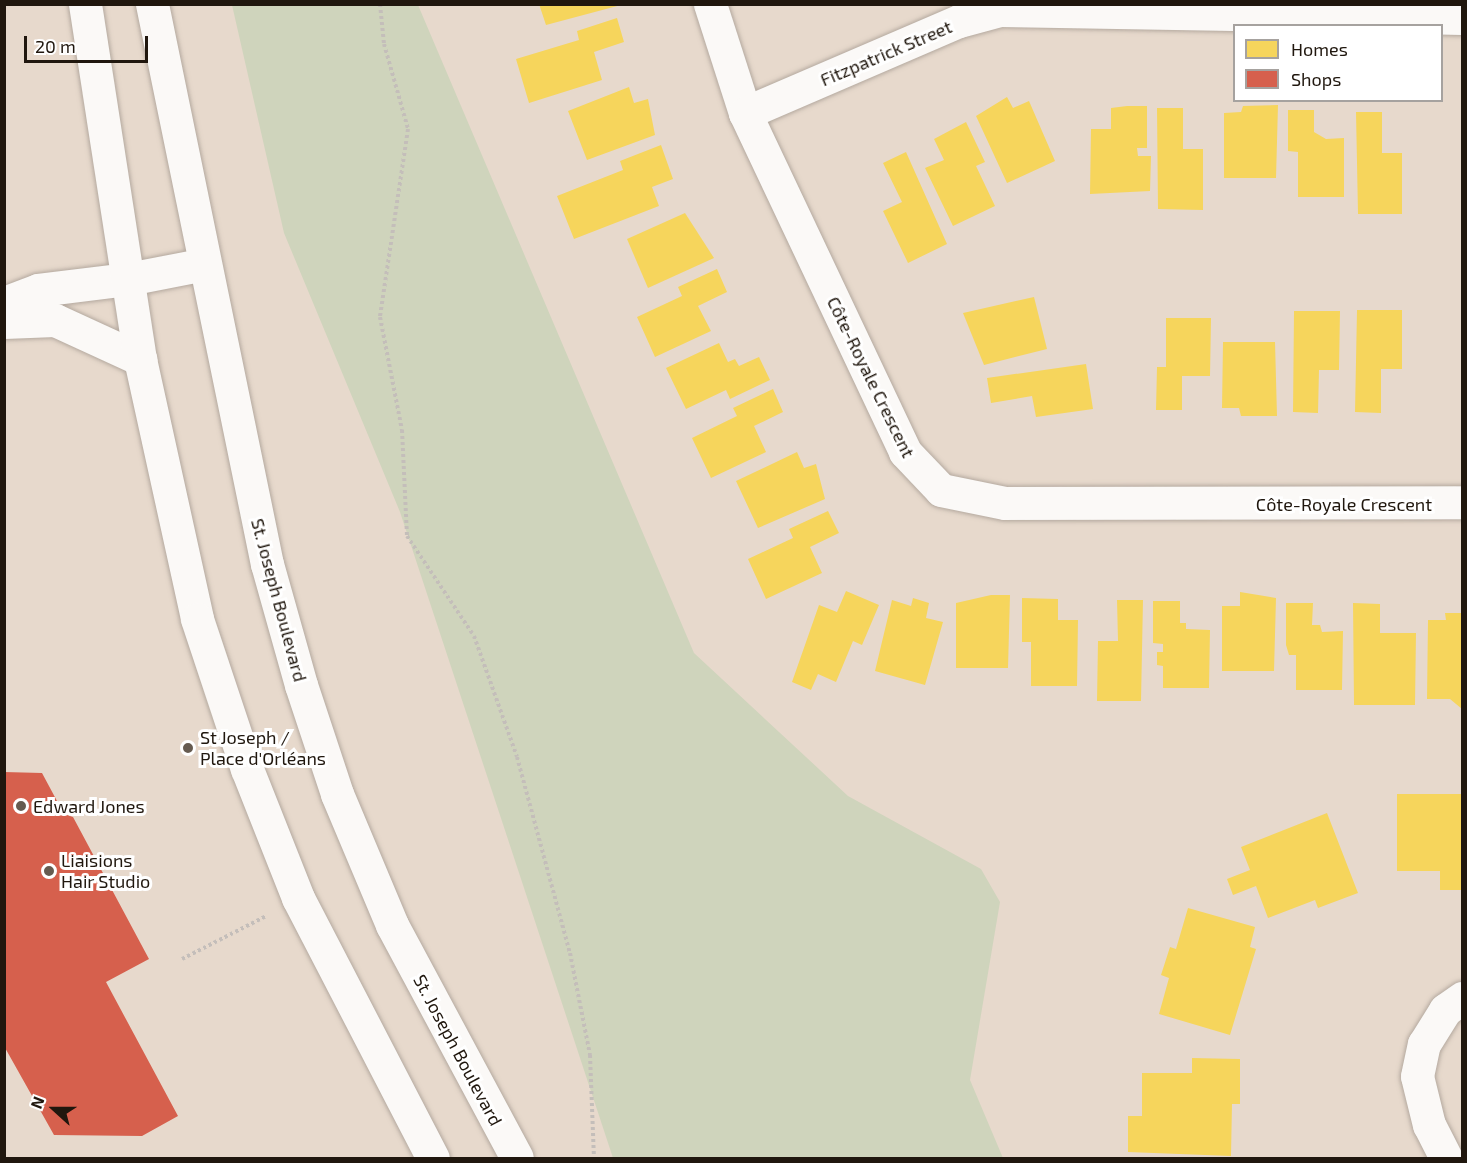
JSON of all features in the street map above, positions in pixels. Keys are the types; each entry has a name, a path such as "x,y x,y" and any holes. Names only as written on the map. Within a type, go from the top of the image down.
{"main road":[{"path":"85,4 140,359 197,618 247,770 298,898 433,1158"},
{"name":"St. Joseph Boulevard","path":"152,4 267,564 337,794 392,925 517,1158"},
{"name":"Côte-Royale Crescent","path":"710,4 745,114 904,452 941,490 1005,503 1462,502"},
{"name":"Fitzpatrick Street","path":"745,114 982,13 1101,9 1462,18"},
{"path":"4,303 38,290 128,279 205,264"},
{"path":"4,322 55,320 140,359"},
{"path":"1446,1158 1429,1125 1417,1076 1424,1044 1454,1004"}],"path":[{"path":"380,4 384,44 408,129 380,317 402,430 407,536 474,636 517,757 570,953 590,1055 594,1158"},
{"path":"182,959 267,915"}],"green space":[{"path":"232,5 418,5 694,653 848,796 981,869 1000,902 970,1080 1003,1158 613,1158 400,512 284,233"}],"building: Homes":[{"path":"539,4 620,4 621,5 546,25"},
{"path":"617,18 624,42 594,52 602,80 529,103 516,59 579,40 577,31"},
{"path":"629,87 634,103 648,99 655,135 587,160 568,111"},
{"path":"1007,97 1013,108 1029,101 1055,161 1007,183 976,116"},
{"path":"1278,105 1276,178 1224,178 1224,113 1241,112 1243,106"},
{"path":"1147,106 1147,148 1137,148 1138,156 1151,156 1150,191 1090,194 1091,129 1111,129 1111,108"},
{"path":"1157,108 1183,108 1183,149 1203,149 1203,210 1158,209"},
{"path":"1288,110 1314,110 1314,132 1326,139 1344,138 1344,197 1298,197 1298,152 1288,151"},
{"path":"1356,112 1382,112 1382,153 1402,153 1402,214 1358,214"},
{"path":"966,122 985,162 976,166 995,206 953,226 925,168 944,160 934,139"},
{"path":"661,145 673,179 652,187 659,206 574,239 557,196 623,170 620,161"},
{"path":"906,152 947,244 908,263 883,211 902,202 883,163"},
{"path":"685,213 714,258 648,288 627,239"},
{"path":"717,269 727,292 698,306 711,331 655,357 637,317 682,296 678,287"},
{"path":"1034,297 1047,349 984,365 963,313"},
{"path":"1357,310 1402,310 1402,369 1381,369 1381,413 1355,412"},
{"path":"1294,311 1340,311 1339,370 1319,370 1318,413 1293,412"},
{"path":"1166,318 1211,318 1210,376 1182,376 1182,410 1156,410 1157,367 1166,367"},
{"path":"1223,342 1275,342 1277,416 1241,416 1239,408 1222,408"},
{"path":"719,343 728,362 735,359 739,366 759,357 770,380 730,399 726,390 686,409 666,368"},
{"path":"1086,364 1093,409 1036,417 1032,396 991,403 987,378"},
{"path":"773,389 783,412 754,426 766,452 711,478 692,438 737,416 733,408"},
{"path":"797,452 804,468 816,464 825,499 758,528 736,481"},
{"path":"828,511 839,533 810,547 822,573 766,599 748,559 793,538 789,529"},
{"path":"846,591 879,605 862,645 853,641 836,682 818,674 811,690 792,682 819,605 837,612"},
{"path":"1240,592 1276,598 1274,671 1222,671 1222,606 1240,606"},
{"path":"991,595 1010,595 1008,668 956,668 956,603"},
{"path":"913,598 929,603 926,618 943,622 925,685 875,671 892,600 911,606"},
{"path":"1022,598 1058,599 1058,620 1078,620 1077,686 1031,686 1031,642 1022,642"},
{"path":"1117,600 1143,600 1141,701 1097,701 1098,641 1118,641"},
{"path":"1153,601 1180,601 1180,623 1186,623 1186,629 1210,630 1209,688 1163,688 1163,666 1157,665 1157,652 1163,652 1163,644 1153,643"},
{"path":"1286,603 1313,603 1312,625 1320,625 1322,632 1343,631 1342,690 1296,690 1296,655 1289,655 1286,645"},
{"path":"1353,603 1380,604 1380,633 1416,633 1415,705 1354,705"},
{"path":"1445,613 1462,613 1462,709 1450,699 1427,699 1428,620 1446,620"},
{"path":"1397,794 1462,794 1462,890 1440,890 1440,871 1397,871"},
{"path":"1327,813 1358,893 1318,908 1315,900 1268,918 1256,886 1233,895 1227,879 1250,870 1241,847"},
{"path":"1188,908 1255,927 1250,947 1256,949 1230,1035 1159,1014 1169,978 1161,975 1170,947 1176,949"},
{"path":"1192,1058 1240,1059 1240,1104 1232,1104 1231,1156 1128,1152 1128,1116 1142,1116 1142,1073 1192,1073"}],"building: Shops":[{"path":"4,772 42,773 64,814 73,817 149,959 106,982 178,1116 142,1136 54,1135 4,1046"}],"place":[{"name":"St Joseph / Place d'Orléans","path":"188,748"},
{"name":"Edward Jones","path":"21,806"},
{"name":"Liaisions Hair Studio","path":"49,871"}]}
